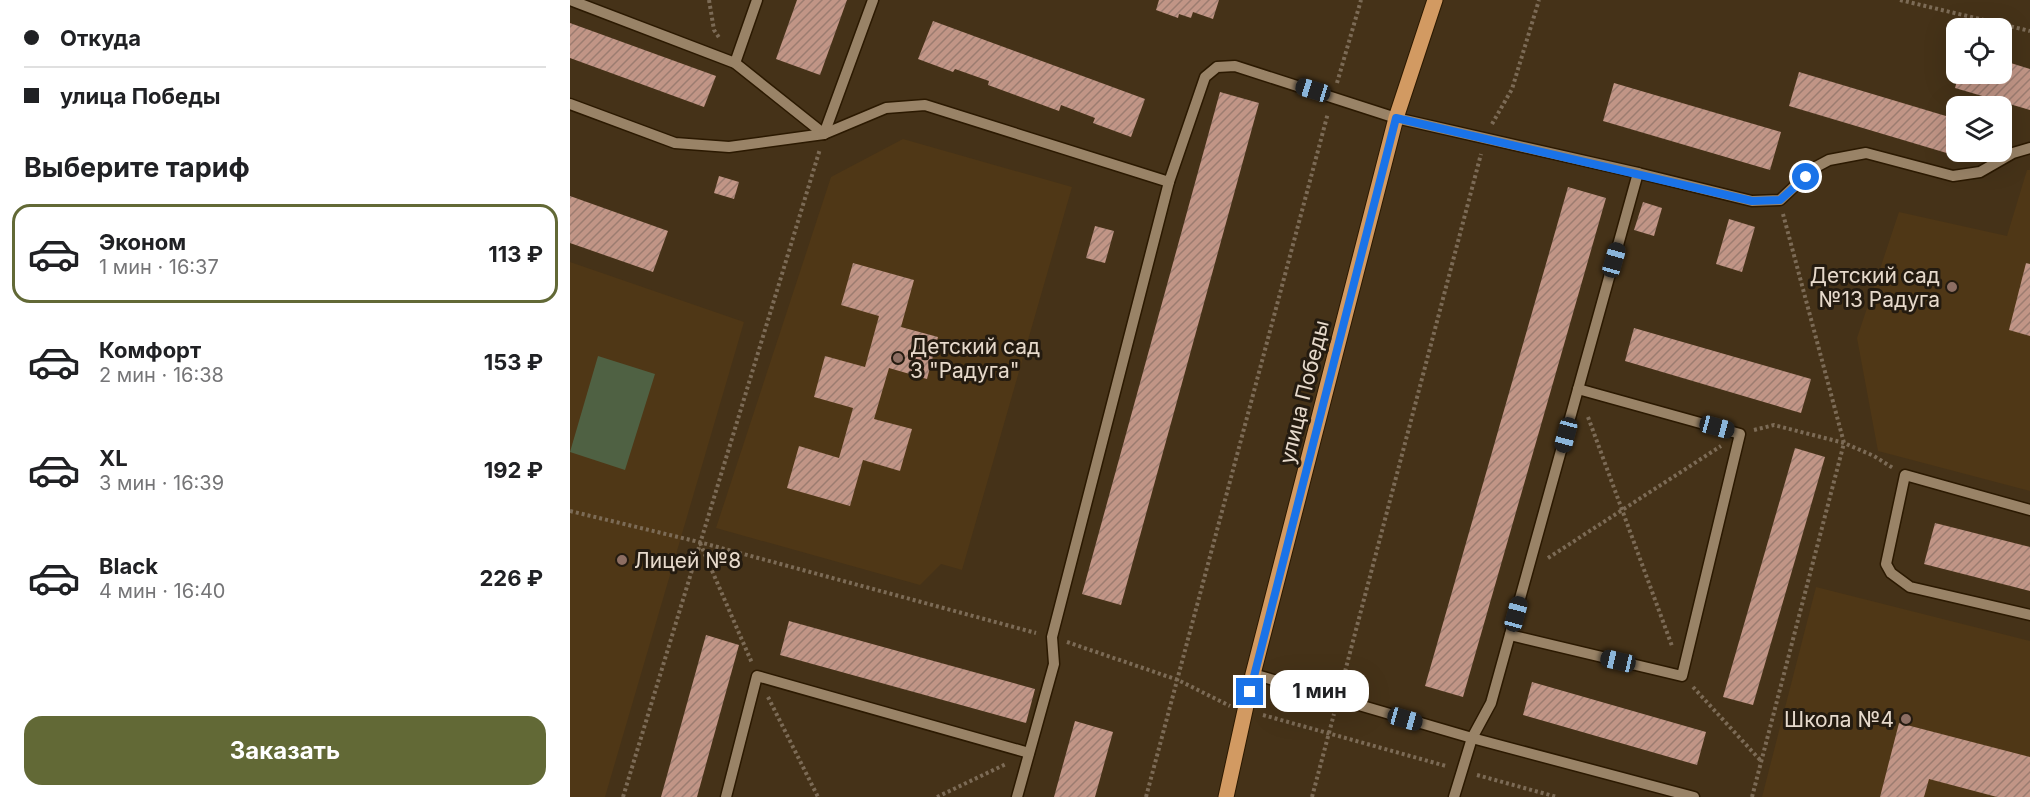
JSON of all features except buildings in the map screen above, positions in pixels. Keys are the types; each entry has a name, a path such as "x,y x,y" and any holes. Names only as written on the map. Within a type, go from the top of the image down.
{"main road":[{"name":"улица Победы","path":"1226,797 1253,674 1396,118 1435,0"}],"lane":[{"path":"570,0 735,63 824,134"},
{"path":"735,63 757,0"},
{"path":"824,134 873,0"},
{"path":"1017,797 1054,664 1052,637 1169,182 1205,77 1217,67 1235,66 1396,118 1752,201 1780,200 1814,168 1829,160 1866,153 1953,176 1980,172 2013,153 2030,148"},
{"path":"570,104 675,143 729,147 824,134 886,108 924,105 1169,182"},
{"path":"1454,797 1472,738 1491,703 1638,173"},
{"path":"1510,635 1682,676 1740,434 1578,389"},
{"path":"2030,510 1905,476 1886,564 1892,573 1910,587 2030,615"},
{"path":"1253,674 1472,738 1694,797"},
{"path":"726,797 757,676 1029,753"}],"path":[{"path":"709,0 714,30 735,63"},
{"path":"1146,797 1332,96 1361,0"},
{"path":"1312,797 1485,138 1512,88 1539,0"},
{"path":"1900,0 2030,32"},
{"path":"623,797 824,134"},
{"path":"1752,797 1844,443 1780,200"},
{"path":"1578,389 1682,676 1761,762"},
{"path":"570,511 699,542 1052,637 1178,680 1220,703 1557,797"},
{"path":"937,797 1029,753"}],"shaded area":[{"name":"Детский сад 3 \"Радуга\"","path":"903,139 1072,187 962,570 941,564 920,585 716,528 831,177"},
{"name":"Детский сад №13 Радуга","path":"2027,170 2030,170 2030,491 1878,451 1857,338 1899,212 2007,236"},
{"name":"Лицей №8","path":"570,262 744,322 605,797 570,797"},
{"name":"Школа №4","path":"1816,587 2030,641 2030,797 1762,797"}],"green space":[{"path":"598,356 655,374 625,470 570,452"}],"place":[{"name":"Детский сад №13 Радуга","path":"1952,287"},
{"name":"Детский сад 3 \"Радуга\"","path":"898,358"},
{"name":"Лицей №8","path":"622,560"},
{"name":"Школа №4","path":"1906,719"}],"route":[{"path":"1250,692 1396,118 1752,201 1780,200 1806,177"}]}
